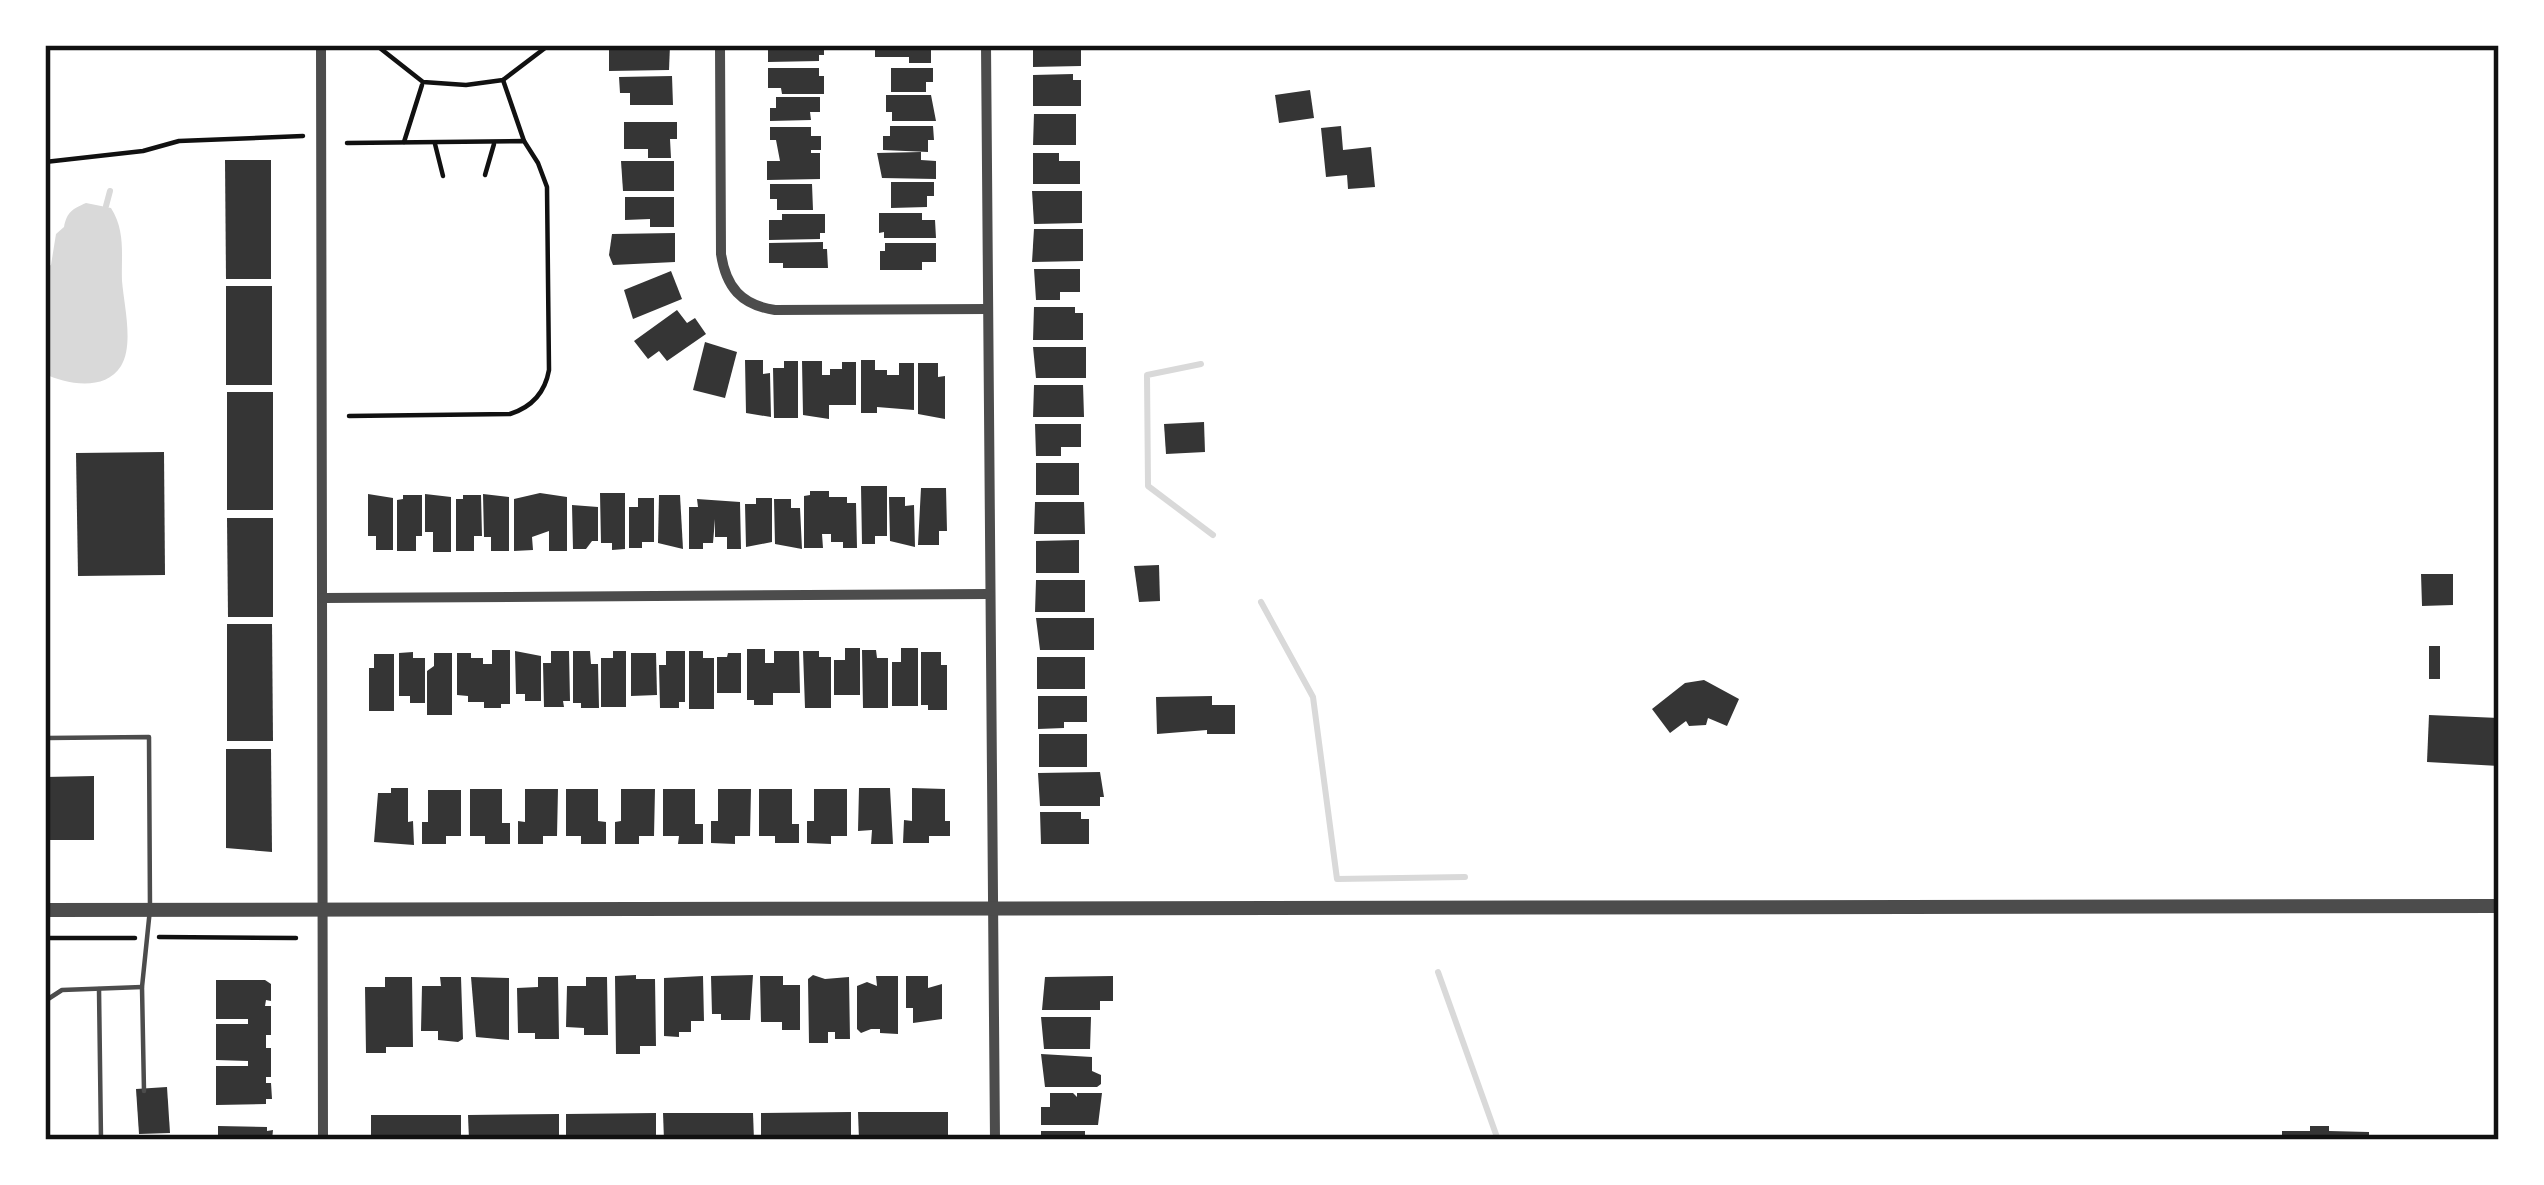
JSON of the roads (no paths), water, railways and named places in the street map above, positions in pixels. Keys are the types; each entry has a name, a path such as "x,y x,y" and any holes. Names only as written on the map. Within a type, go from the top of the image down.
{"street":[{"path":"321,45 323,1140"},
{"path":"720,45 721,254 724,274 738,295 775,310 988,309"},
{"path":"986,45 995,1140"},
{"path":"323,598 989,594"},
{"path":"45,910 2499,906"}],"lane":[{"path":"45,666 47,738 149,737 144,1090"},
{"path":"45,1001 62,990 142,987"},
{"path":"99,989 101,1140"}],"waterway":[{"path":"106,206 110,191"},
{"path":"1201,364 1147,375 1148,486 1213,535"},
{"path":"1261,602 1313,697 1337,879 1465,877"},
{"path":"1438,972 1498,1140"}]}
